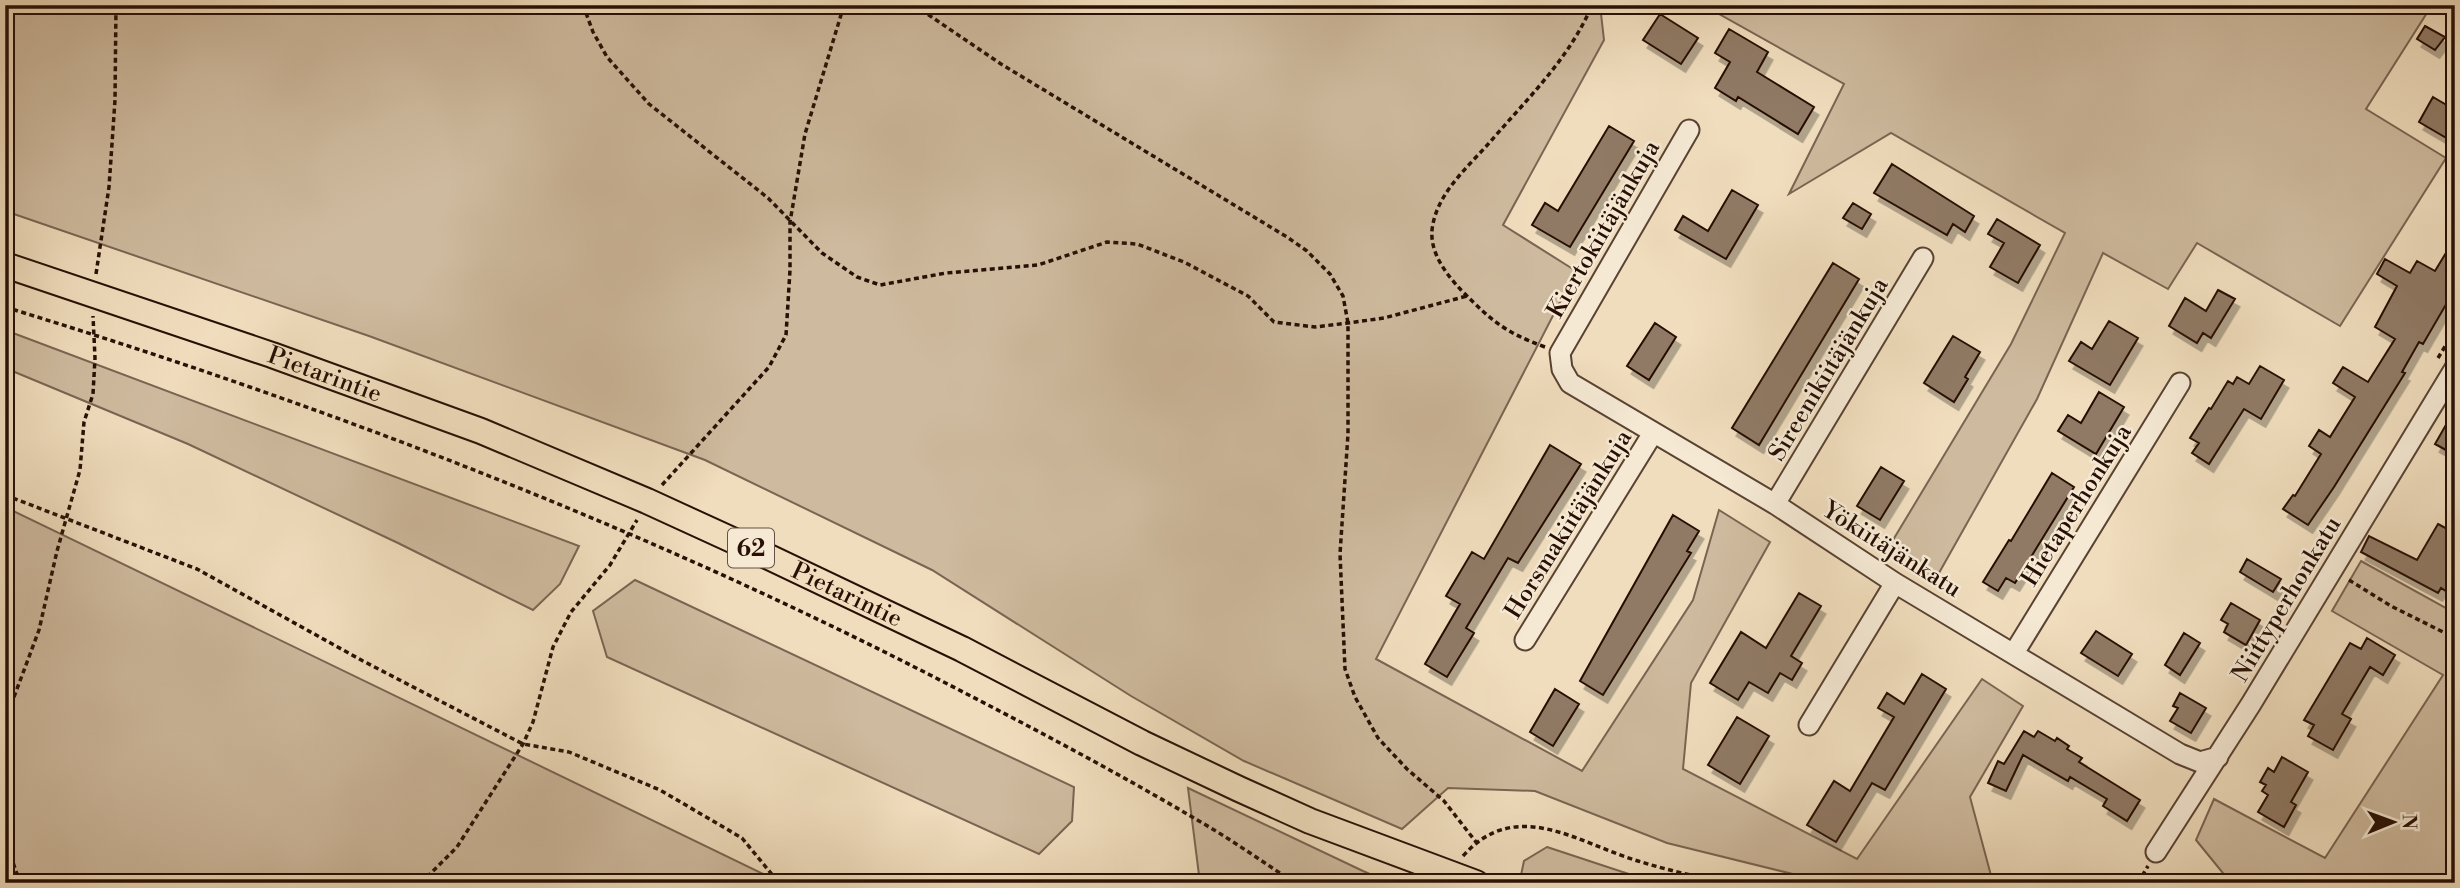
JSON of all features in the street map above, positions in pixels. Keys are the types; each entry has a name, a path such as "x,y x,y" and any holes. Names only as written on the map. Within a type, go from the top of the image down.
{"main road":[{"name":"Pietarintie","path":"5,265 481,431 647,501 962,649 1142,743 1310,821 1476,883"}],"street":[{"name":"Kiertokiitäjänkuja","path":"1560,353 1689,130"},
{"name":"Sireenikiitäjänkuja","path":"1775,505 1923,258"},
{"name":"Yökiitäjänkatu","path":"1560,353 1562,369 1570,383 1775,505 1895,583 2180,754 2200,762 2218,757"},
{"name":"Niittyperhonkatu","path":"2156,852 2218,757 2455,368"},
{"name":"Hietaperhonkuja","path":"2014,653 2180,383"},
{"name":"Horsmakiitäjänkuja","path":"1525,640 1653,433"},
{"path":"1808,724 1895,583"}],"path":[{"path":"5,721 39,629 80,470 84,422 93,394 94,295 109,187 115,100 116,5"},
{"path":"583,5 593,32 607,57 649,104 768,198 822,253 857,278 880,285 946,273 1038,265 1107,242 1137,243 1184,262 1248,296 1274,322 1315,327 1348,323 1384,318 1467,296"},
{"path":"421,883 457,847 523,744 533,722 554,647 571,612 610,565 647,501 769,367 786,335 790,222 805,134 844,5"},
{"path":"914,5 1001,64 1307,251 1330,274 1343,296 1348,323 1348,434 1340,554 1345,669 1355,698 1378,738 1407,769 1444,801 1476,842"},
{"path":"1560,353 1519,338 1490,320 1448,276 1437,257 1432,233 1437,209 1453,184 1566,54 1583,28 1592,5"},
{"path":"5,307 285,398 401,441 630,533 841,629 1059,742 1202,822 1295,883"},
{"path":"5,495 197,569 363,661 523,744 569,752 660,790 742,838 779,883"},
{"path":"1460,860 1476,842 1494,832 1515,827 1538,826 1566,833 1637,861 1728,883"},
{"path":"5,839 20,883"}],"shaded area":[{"path":"5,5 1600,5 1604,40 1503,225 1576,271 1376,659 1582,771 1693,600 1719,510 1770,542 1691,683 1683,769 1857,859 1982,679 2023,706 1970,797 1993,883 1842,883 1813,879 1667,843 1535,791 1448,788 1402,829 1244,761 1131,696 932,570 705,460 369,336 5,211"},
{"path":"1703,5 2432,5 2366,109 2446,158 2340,326 2197,243 2168,289 2103,253 2037,399 1935,580 1887,550 2011,344 2065,233 1891,133 1789,194 1844,84"},
{"path":"5,330 579,546 560,584 533,610 188,444 5,368"},
{"path":"5,507 782,883 5,883"},
{"path":"2361,561 2455,613 2455,883 2231,883 2196,840 2214,799 2325,858 2443,675 2332,611"},
{"path":"635,580 1074,787 1072,821 1039,854 607,657 593,611"},
{"path":"1188,788 1363,871 1390,883 1200,883"},
{"path":"1547,847 1656,883 1546,883 1521,875 1524,861"}],"building":[{"path":"1660,14 1698,38 1681,64 1643,40"},
{"path":"2425,26 2445,37 2435,50 2417,39"},
{"path":"1729,29 1768,52 1757,72 1814,107 1798,134 1738,97 1736,101 1715,88 1730,62 1715,53"},
{"path":"2433,97 2455,110 2455,143 2419,122"},
{"path":"1609,126 1634,141 1570,247 1532,225 1545,203 1558,211"},
{"path":"1892,164 1974,216 1965,232 1953,224 1947,235 1874,193"},
{"path":"1732,190 1758,205 1726,259 1675,230 1683,216 1708,231"},
{"path":"1853,203 1871,214 1862,229 1843,218"},
{"path":"1997,219 2040,245 2018,283 1990,267 2004,243 1988,234"},
{"path":"2455,238 2455,289 2423,344 2419,342 2402,372 2405,373 2308,525 2283,509 2293,495 2295,496 2321,454 2309,446 2319,430 2330,437 2355,397 2333,383 2343,367 2368,382 2395,339 2375,327 2397,286 2377,274 2385,259 2410,273 2417,261 2435,271"},
{"path":"1833,263 1859,279 1759,445 1732,428"},
{"path":"2218,290 2235,299 2211,338 2203,333 2197,343 2169,326 2185,298 2206,311"},
{"path":"2109,321 2138,338 2110,385 2069,361 2081,342 2092,349"},
{"path":"1655,323 1676,337 1649,380 1627,366"},
{"path":"1953,336 1980,352 1954,402 1924,383"},
{"path":"2260,366 2284,380 2261,419 2244,409 2209,464 2192,453 2199,443 2190,438 2228,381 2233,384 2237,377 2249,384"},
{"path":"2099,392 2124,407 2096,454 2058,431 2068,415 2081,423"},
{"path":"2455,409 2455,455 2435,444"},
{"path":"1550,445 1581,464 1518,563 1508,558 1466,628 1474,633 1447,677 1425,664 1460,604 1446,596 1472,552 1484,559"},
{"path":"1881,467 1904,481 1880,520 1857,506"},
{"path":"2052,473 2074,487 2015,583 2006,578 1998,591 1983,582"},
{"path":"1673,515 1699,531 1687,551 1691,553 1603,695 1580,681"},
{"path":"2438,524 2455,533 2455,597 2441,588 2438,593 2361,552 2369,536 2417,560"},
{"path":"2247,559 2281,579 2273,592 2240,572"},
{"path":"1799,593 1821,606 1791,656 1802,663 1792,680 1780,673 1768,693 1749,682 1738,700 1710,683 1741,632 1766,648"},
{"path":"2231,603 2260,620 2246,645 2224,632 2228,624 2221,620"},
{"path":"2096,631 2132,654 2118,676 2081,653"},
{"path":"2184,633 2200,643 2180,675 2165,665"},
{"path":"2367,638 2395,655 2383,675 2370,667 2342,714 2351,719 2333,750 2308,736 2314,725 2304,720 2350,643 2361,649"},
{"path":"1922,674 1946,689 1885,790 1872,783 1836,842 1807,825 1834,781 1850,791 1894,717 1878,708 1887,693 1904,704"},
{"path":"1555,689 1579,704 1553,746 1530,732"},
{"path":"2180,693 2206,708 2191,733 2170,721 2178,708 2173,706"},
{"path":"1737,717 1769,736 1740,784 1708,765"},
{"path":"2024,731 2034,737 2038,731 2055,741 2057,738 2069,746 2067,749 2082,758 2079,762 2140,800 2127,821 2103,806 2107,799 2070,777 2068,781 2023,755 2006,791 1988,783 1998,761 2004,764"},
{"path":"2282,757 2308,772 2291,802 2296,805 2284,827 2258,812 2268,795 2262,791 2266,785 2260,782 2268,768 2274,772"}]}
